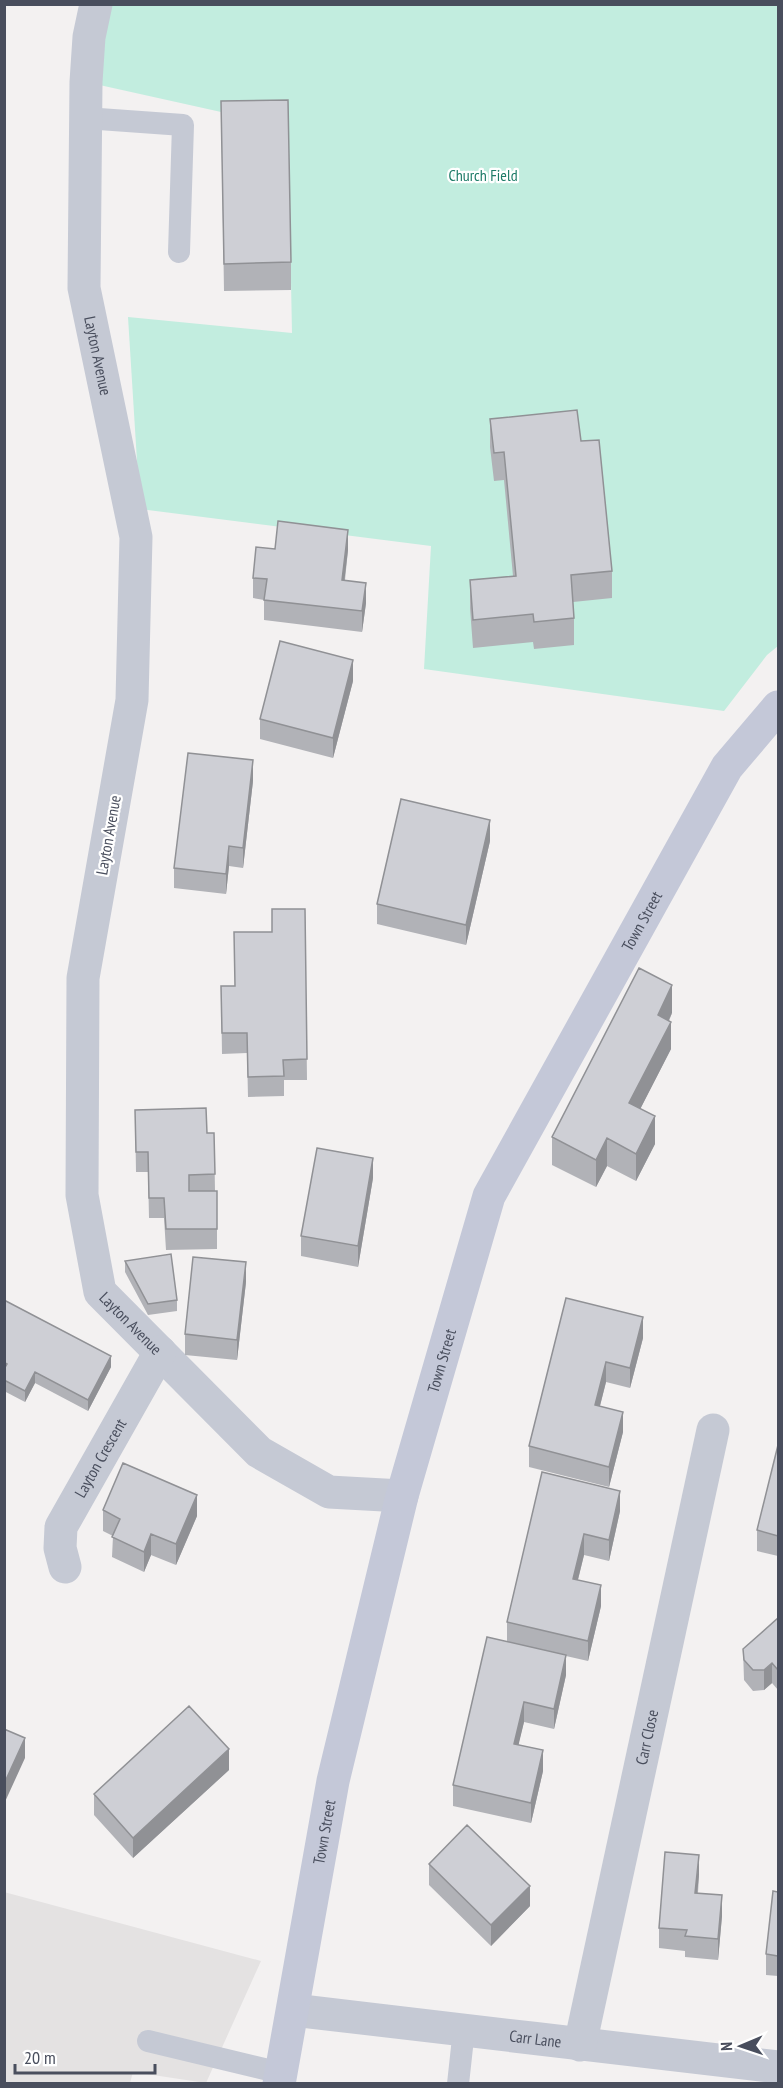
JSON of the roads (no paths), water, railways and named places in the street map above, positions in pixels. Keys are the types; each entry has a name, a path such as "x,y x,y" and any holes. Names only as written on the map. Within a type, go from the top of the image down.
{"street":[{"name":"Layton Avenue","path":"96,4 89,37 85,118 84,288 136,537 132,700 83,978 82,1195 100,1292 259,1452 329,1492 402,1496"},
{"name":"Town Street","path":"280,2078 333,1781 402,1496 489,1196 727,767 778,706"},
{"name":"Layton Crescent","path":"65,1567 60,1548 61,1527 160,1352"},
{"name":"Carr Close","path":"580,2045 713,1430"},
{"name":"Carr Lane","path":"293,2010 778,2067"}],"lane":[{"path":"85,118 183,125 179,252"},
{"path":"458,2084 464,2029"},
{"path":"147,2041 280,2078"}],"park label":[{"name":"Church Field","path":"483,175"}]}
